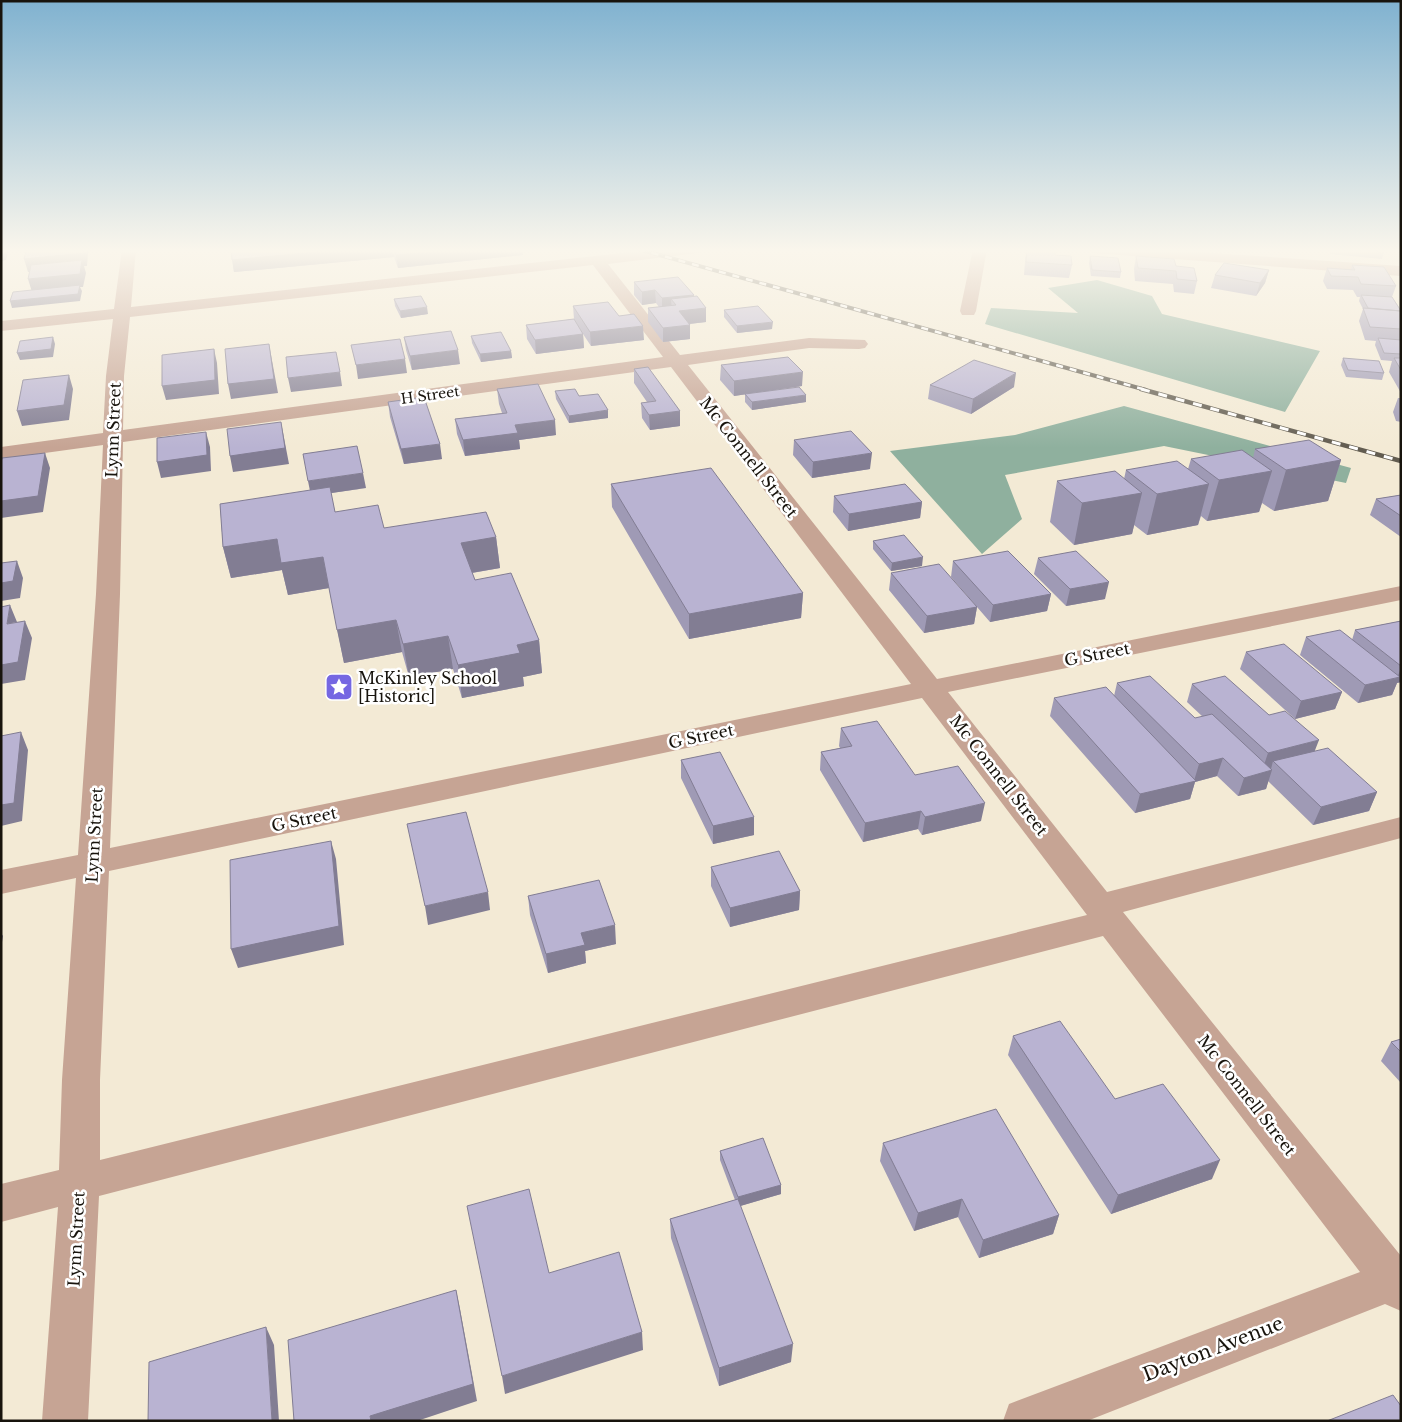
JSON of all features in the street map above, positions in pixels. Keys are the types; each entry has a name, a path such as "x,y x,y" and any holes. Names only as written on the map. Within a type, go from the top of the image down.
{"street":[{"path":"1,326 100,315"},
{"name":"Lynn Street","path":"65,1421 79,1182 81,1080 92,863 108,594 115,376 122,315"},
{"name":"Mc Connell Street","path":"639,315 1106,914 1398,1282"},
{"name":"H Street","path":"1,453 809,343 859,344"},
{"name":"G Street","path":"1,882 930,688 1401,593"},
{"path":"1,1203 1106,914 1401,828"},
{"name":"Dayton Avenue","path":"1026,1421 1398,1282"}],"green space":[{"path":"988,315 1168,315 1320,351 1285,412 985,324"},
{"path":"1124,406 1351,468 1346,483 1164,446 1005,475 1022,519 982,554 890,451 1015,435"}],"building":[{"path":"579,315 635,315 643,326 590,332"},
{"path":"654,315 682,315 690,325 663,328"},
{"path":"728,315 767,315 773,322 737,326"},
{"path":"1366,315 1401,315 1401,329 1370,327"},
{"path":"574,319 583,334 535,340 526,325"},
{"path":"451,331 458,350 410,356 404,337"},
{"path":"501,332 511,351 480,354 471,336"},
{"path":"53,337 51,349 17,353 20,341"},
{"path":"1378,338 1401,340 1401,354 1384,353"},
{"path":"400,339 405,359 356,365 351,345"},
{"path":"269,344 274,379 228,384 225,349"},
{"path":"214,349 215,380 162,386 162,355"},
{"path":"336,352 340,372 288,378 286,357"},
{"path":"788,357 803,372 734,381 721,365"},
{"path":"1343,358 1379,361 1384,373 1348,370"},
{"path":"1394,358 1401,358 1401,370"},
{"path":"974,360 1016,373 973,399 930,385"},
{"path":"648,367 680,411 649,415 641,403 656,401 634,369"},
{"path":"69,375 64,405 17,411 23,380"},
{"path":"538,384 555,420 515,425 518,433 463,440 455,419 507,413 497,389"},
{"path":"799,387 806,395 752,402 745,394"},
{"path":"575,389 579,396 598,394 608,410 569,416 555,391"},
{"path":"424,397 440,444 401,449 388,402"},
{"path":"281,422 285,448 230,456 227,429"},
{"path":"851,431 872,453 813,462 794,440"},
{"path":"206,432 207,455 157,462 157,438"},
{"path":"1309,440 1341,460 1286,470 1255,449"},
{"path":"357,446 363,473 308,481 303,454"},
{"path":"1242,450 1272,471 1219,480 1191,459"},
{"path":"45,453 38,496 1,501 2,458"},
{"path":"1177,461 1209,484 1157,494 1126,470"},
{"path":"711,468 803,593 689,614 611,484"},
{"path":"1115,471 1142,493 1082,503 1057,481"},
{"path":"905,484 922,502 849,514 834,496"},
{"path":"330,487 335,512 378,505 384,528 486,512 496,537 461,543 475,580 511,573 539,640 517,645 520,653 458,665 448,636 403,644 396,620 337,630 323,557 281,563 277,539 223,547 220,504"},
{"path":"1401,495 1401,516 1376,499"},
{"path":"904,535 923,557 892,563 873,541"},
{"path":"1008,551 1051,594 993,605 953,561"},
{"path":"1076,551 1109,582 1070,589 1038,558"},
{"path":"17,561 13,581 1,583 1,563"},
{"path":"939,564 977,607 927,616 891,573"},
{"path":"10,605 7,624 25,621 18,662 1,665 1,607"},
{"path":"1401,621 1401,666 1355,630"},
{"path":"1340,630 1400,677 1365,685 1306,637"},
{"path":"1284,644 1342,692 1301,701 1246,652"},
{"path":"1150,676 1195,718 1212,714 1272,770 1244,778 1223,758 1199,764 1117,683"},
{"path":"1225,676 1269,715 1285,711 1319,740 1268,753 1192,684"},
{"path":"1106,687 1196,781 1140,794 1054,698"},
{"path":"877,721 915,775 958,766 985,803 925,817 921,811 865,823 821,752 852,746 841,728"},
{"path":"21,732 14,803 1,805 1,736"},
{"path":"1328,748 1377,792 1321,807 1273,761"},
{"path":"720,752 754,817 713,826 681,760"},
{"path":"466,812 488,892 425,906 407,824"},
{"path":"331,841 339,926 231,949 230,860"},
{"path":"779,851 800,891 730,908 711,867"},
{"path":"599,880 615,925 581,933 585,945 546,954 528,896"},
{"path":"1060,1021 1115,1099 1163,1084 1220,1160 1118,1195 1013,1036"},
{"path":"1401,1039 1401,1052 1391,1042"},
{"path":"996,1109 1059,1215 983,1240 962,1199 918,1213 883,1143"},
{"path":"763,1138 781,1185 738,1197 720,1151"},
{"path":"529,1189 549,1273 619,1252 642,1332 502,1376 467,1206"},
{"path":"738,1199 793,1344 719,1368 670,1219"},
{"path":"456,1290 473,1384 370,1416 371,1421 294,1421 288,1340"},
{"path":"266,1327 272,1421 148,1421 149,1362"},
{"path":"1393,1395 1401,1406 1401,1421 1327,1421"}],"railway":[{"path":"877,315 1146,390"},
{"path":"1141,389 1401,461"}],"place":[{"name":"McKinley School [Historic]","path":"339,687"}]}
